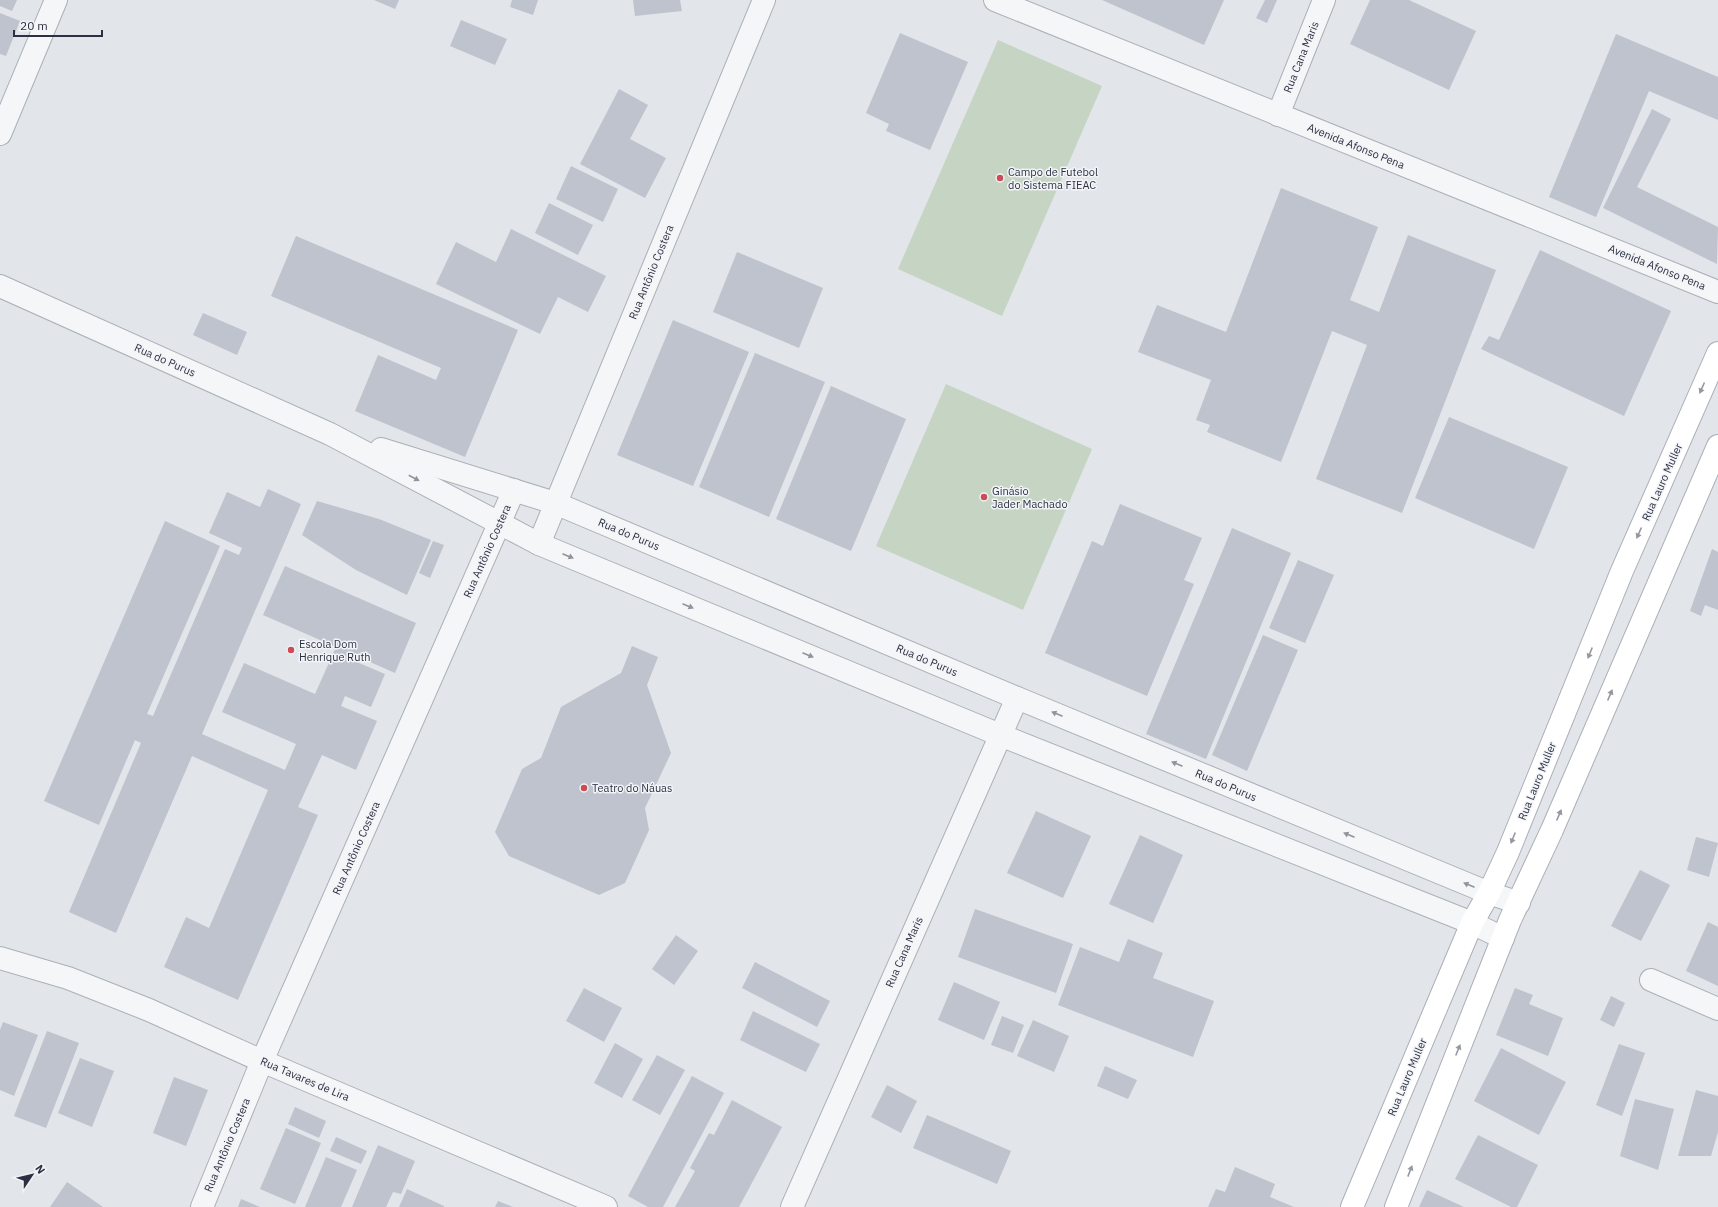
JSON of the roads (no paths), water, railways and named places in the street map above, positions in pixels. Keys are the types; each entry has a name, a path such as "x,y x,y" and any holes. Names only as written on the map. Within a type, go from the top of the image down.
{"street":[{"path":"0,134 56,0"},
{"name":"Rua Antônio Costera","path":"538,544 764,0"},
{"name":"Avenida Afonso Pena","path":"995,0 1718,292"},
{"name":"Rua Cana Maris","path":"1278,115 1324,0"},
{"name":"Rua do Purus","path":"0,286 330,434 538,544 1000,735 1472,923 1503,938"},
{"name":"Rua Lauro Muller","path":"1352,1207 1472,923 1489,893 1508,852 1622,570 1718,353"},
{"name":"Rua do Purus","path":"330,434 555,503 1017,698 1489,893 1519,902"},
{"path":"1396,1207 1503,938 1552,830 1718,446"},
{"name":"Rua Antônio Costera","path":"202,1207 262,1061 514,490"},
{"name":"Rua Cana Maris","path":"792,1207 1017,698"},
{"name":"Rua Tavares de Lira","path":"0,958 68,978 141,1007 262,1061 606,1207"},
{"path":"1651,980 1718,1009"}],"place":[{"name":"Campo de Futebol do Sistema FIEAC","path":"1000,178"},
{"name":"Ginásio Jader Machado","path":"984,497"},
{"name":"Escola Dom Henrique Ruth","path":"291,650"},
{"name":"Teatro do Náuas","path":"584,788"}]}
